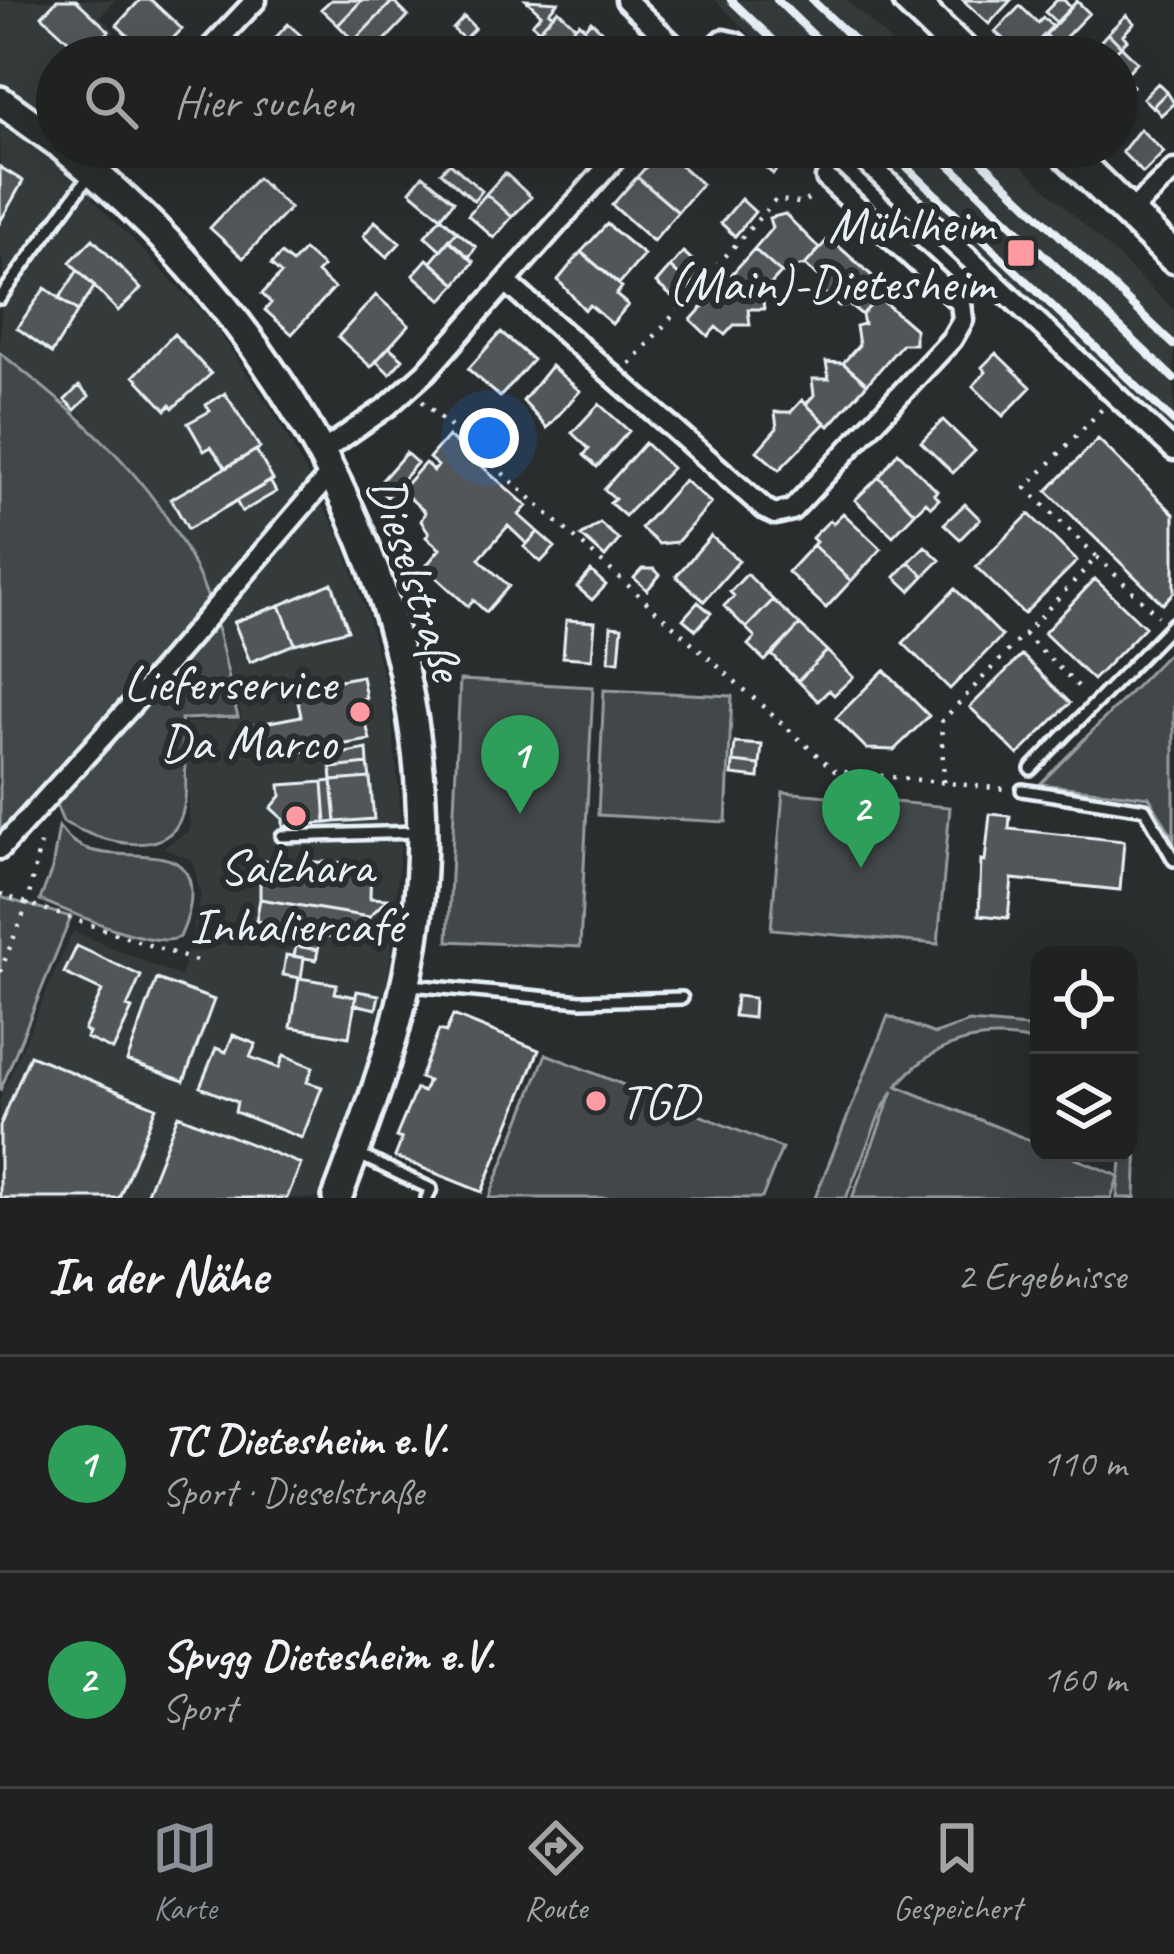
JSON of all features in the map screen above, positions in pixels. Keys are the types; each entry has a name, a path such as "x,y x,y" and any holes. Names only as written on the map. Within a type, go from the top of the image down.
{"main road":[{"path":"909,0 946,36"},
{"path":"1083,168 1174,257"}],"street":[{"path":"222,36 256,0"},
{"path":"626,0 664,36"},
{"name":"Dieselstraße","path":"0,100 36,127"},
{"name":"Dieselstraße","path":"89,168 158,232 230,312 289,395 327,462 372,565 407,691 422,832 417,916 386,1064 338,1198"},
{"path":"93,171 96,168"},
{"path":"0,849 51,795 327,462 408,389 607,168"},
{"path":"872,168 1174,450"},
{"path":"1130,213 1174,170"},
{"path":"506,282 765,509 775,514 792,510 952,339 963,320 961,303 826,178"}],"lane":[{"path":"0,298 93,171"},
{"path":"1031,769 1172,626"},
{"path":"1022,790 1144,809 1174,860"},
{"path":"282,836 422,832"},
{"path":"406,985 581,1001 682,998"},
{"path":"354,1153 431,1189 427,1198"}],"path":[{"path":"618,377 776,199 803,204 826,178"},
{"path":"408,389 835,771 1022,790"},
{"path":"1115,395 1026,488 1172,626"},
{"path":"944,784 940,722 1097,557"},
{"path":"1024,634 1096,703"},
{"path":"0,972 27,905 51,795"},
{"path":"0,894 202,962"}],"shaded area":[{"path":"0,0 115,0 100,17 115,31 110,36 36,36 36,168 119,168 91,197 211,321 276,416 342,541 390,703 400,852 389,971 363,1074 317,1198 0,1198 0,1099 73,931 181,977 201,896 192,860 163,848 190,830 185,723 242,719 220,630 193,561 144,483 78,412 0,351"},
{"path":"715,0 847,0 885,36 752,36"},
{"path":"891,168 1024,168 1174,310 1174,438"},
{"path":"0,353 95,433 149,493 192,562 214,615 238,717 181,719 184,806 177,825 151,842 114,841 63,822 50,789 0,833"},
{"path":"1174,648 1174,839 1149,797 1040,784"},
{"path":"460,680 593,687 580,947 448,941"},
{"path":"604,690 732,696 726,822 598,815"},
{"path":"783,792 950,807 938,944 771,929"},
{"path":"59,827 69,839 94,851 163,858 184,870 191,891 180,937 152,939 132,934 40,900 52,869"},
{"path":"0,897 71,917 0,1091"},
{"path":"888,1016 935,1034 969,1022 1030,1027 1030,1041 980,1038 944,1049 897,1086 1030,1140 1030,1162 1084,1162 1119,1176 1111,1198 852,1198 893,1091 846,1198 815,1198"},
{"name":"TGD","path":"546,1054 782,1148 762,1198 489,1198"},
{"path":"1121,1162 1136,1162 1135,1198 1117,1198"}],"building":[{"path":"57,0 76,0 109,31 104,36 64,36 42,16"},
{"path":"140,0 151,0 182,29 175,36 128,36 117,25"},
{"path":"331,0 362,0 338,25 321,9"},
{"path":"362,0 393,1 359,36 349,36 338,25"},
{"path":"526,0 558,2 539,30 532,24 541,14"},
{"path":"963,0 1011,0 989,24"},
{"path":"1057,0 1071,8 1057,23 1045,12"},
{"path":"393,1 408,16 389,36 359,36"},
{"path":"1077,1 1089,13 1067,36 1045,34"},
{"path":"1020,6 1038,23 1043,18 1053,27 1044,36 1000,36 995,32"},
{"path":"558,10 575,26 566,36 545,36 539,30"},
{"path":"1126,15 1134,23 1124,36 1108,33"},
{"path":"464,17 475,28 467,36 453,29"},
{"path":"591,21 607,36 567,35 579,23 585,28"},
{"path":"288,24 302,36 277,36"},
{"path":"1158,83 1167,92 1152,107 1143,98"},
{"path":"1167,92 1174,103 1161,115 1153,106"},
{"path":"1138,132 1164,152 1143,173 1138,168"},
{"path":"0,167 23,181 0,222"},
{"path":"456,168 482,191 474,201 441,172"},
{"path":"645,168 684,168 702,184 678,212 637,177"},
{"path":"505,173 531,197 512,217 486,194"},
{"path":"423,175 454,201 441,217 410,191"},
{"path":"637,177 678,212 653,241 612,205"},
{"path":"257,178 290,208 243,258 210,228"},
{"path":"486,194 512,217 494,238 468,215"},
{"path":"741,199 755,212 735,236 721,223"},
{"path":"785,214 820,249 805,265 796,267 796,273 781,273 754,249 772,228 769,218"},
{"path":"441,217 457,231 441,250 425,236"},
{"path":"375,221 400,243 387,257 363,236"},
{"path":"607,224 644,255 619,284 581,252"},
{"path":"457,231 476,247 469,257 449,240"},
{"path":"829,238 886,288 862,315 850,305 839,306 820,289 819,277 805,265"},
{"path":"93,239 141,289 118,311 70,262"},
{"path":"449,240 474,262 456,284 431,262"},
{"path":"754,249 781,273 762,294 764,309 748,309 750,325 734,325 725,335 716,327 708,336 691,320"},
{"path":"304,250 323,267 317,273 334,288 292,334 265,310 271,303 262,294 281,274 271,265 281,254 292,263"},
{"path":"581,252 622,287 616,295 628,305 612,324 590,305 585,310 558,280"},
{"path":"683,252 704,270 691,286 670,267"},
{"path":"427,259 456,284 442,300 413,275"},
{"path":"670,267 691,286 677,301 656,283"},
{"path":"78,270 95,286 78,311 59,299"},
{"path":"45,288 78,311 52,353 17,328"},
{"path":"376,295 409,325 371,367 338,337"},
{"path":"878,297 915,329 915,344 902,344 867,384 843,363 859,345 856,326 864,324 862,315"},
{"path":"501,332 533,360 500,397 468,369"},
{"path":"174,334 211,374 166,410 134,376"},
{"path":"389,347 403,359 390,374 376,361"},
{"path":"996,353 1031,387 1003,416 973,386"},
{"path":"826,362 843,363 867,384 829,426 806,404 814,395 812,379 829,379"},
{"path":"551,366 580,391 547,428 523,401"},
{"path":"79,386 89,396 75,410 65,400"},
{"path":"225,393 260,448 226,468 211,447 204,451 188,423 210,411 206,405"},
{"path":"802,400 825,423 779,470 757,451 777,428 775,412 791,412"},
{"path":"599,404 629,431 597,467 584,455 589,449 572,433"},
{"path":"943,420 975,451 953,473 921,442"},
{"path":"448,436 527,506 519,515 538,532 527,544 508,526 479,559 509,586 486,612 473,600 468,606 425,567 440,549 426,537 429,533 421,521 425,512 401,490 425,463 434,471 438,466 429,458"},
{"path":"1098,439 1174,514 1174,592 1163,604 1047,491"},
{"path":"645,443 672,468 625,516 610,503 615,499 604,489"},
{"path":"256,450 273,480 188,529 171,499"},
{"path":"898,452 937,491 934,494 939,499 931,507 926,502 915,513 879,477"},
{"path":"406,453 417,463 387,497 376,487"},
{"path":"879,477 915,513 893,536 855,500"},
{"path":"684,480 711,503 677,542 659,544 641,528"},
{"path":"270,481 276,492 242,512 236,501"},
{"path":"965,504 980,519 960,539 944,524"},
{"path":"843,513 881,549 851,581 813,545 812,538"},
{"path":"1029,514 1077,561 1024,614 976,567"},
{"path":"600,523 619,540 605,557 581,536"},
{"path":"538,532 555,547 541,562 524,547"},
{"path":"711,536 739,561 704,601 676,576"},
{"path":"813,545 851,581 826,608 788,572"},
{"path":"925,546 940,560 924,576 909,562"},
{"path":"909,562 924,576 910,591 895,577"},
{"path":"642,569 654,569 660,575 647,590 634,578"},
{"path":"591,571 606,585 592,600 577,587"},
{"path":"747,574 773,600 746,628 724,606"},
{"path":"1095,579 1145,627 1093,680 1044,633"},
{"path":"332,583 348,630 295,644 280,605"},
{"path":"955,589 1002,636 950,689 903,643"},
{"path":"773,600 800,625 765,661 748,645 755,637 746,628"},
{"path":"698,602 711,613 696,630 683,619"},
{"path":"280,605 295,644 250,662 234,622"},
{"path":"566,620 595,622 592,659 563,657"},
{"path":"800,625 827,651 798,681 772,655"},
{"path":"611,626 622,627 619,661 609,661"},
{"path":"827,651 853,677 834,695 829,690 818,701 798,681"},
{"path":"1022,655 1070,703 1018,755 970,707"},
{"path":"884,670 929,716 894,750 867,749 836,718"},
{"path":"362,676 366,698 360,699 370,740 260,758 254,725 301,716 295,688"},
{"path":"735,743 762,745 760,765 733,762"},
{"path":"367,749 368,764 331,768 330,756"},
{"path":"733,762 760,765 759,778 732,775"},
{"path":"368,764 370,778 332,781 331,768"},
{"path":"370,778 374,819 336,822 332,781"},
{"path":"332,781 336,822 326,823 323,782"},
{"path":"323,782 326,823 283,826 283,819 271,808 281,796 280,785"},
{"path":"990,814 1010,816 1009,829 1124,841 1120,890 1012,879 1008,918 979,915 981,860 985,861"},
{"path":"260,861 371,863 370,898 387,899 369,917 260,899"},
{"path":"260,899 369,917 364,942 302,932 301,939 268,933 270,923 256,921"},
{"path":"302,932 321,934 318,950 296,946"},
{"path":"77,946 141,976 113,1050 86,1038 89,1033 84,1030 102,991 64,973"},
{"path":"296,946 318,950 316,960 294,956"},
{"path":"286,955 304,958 301,978 283,975"},
{"path":"299,978 337,984 335,993 356,997 349,1037 291,1027"},
{"path":"157,979 214,1000 184,1081 127,1061"},
{"path":"357,991 379,995 376,1009 354,1004"},
{"path":"736,996 754,998 753,1018 734,1016"},
{"path":"453,1015 539,1050 482,1192 395,1157 402,1139 396,1137 416,1089 423,1092 428,1081 420,1078 439,1030 446,1032"},
{"path":"233,1035 256,1044 250,1057 279,1068 284,1055 313,1067 307,1082 322,1087 302,1138 235,1112 237,1102 200,1087 216,1048 226,1052"},
{"path":"30,1055 156,1107 119,1198 0,1198 0,1126"},
{"path":"178,1115 301,1164 287,1198 145,1198"}],"railway":[{"path":"731,0 769,36"},
{"path":"777,0 814,36"},
{"path":"812,0 850,36"},
{"path":"908,168 1174,422"},
{"path":"953,168 1174,379"},
{"path":"989,168 1174,345"}],"place":[{"name":"Mühlheim (Main)-Dietesheim","path":"1021,253"},
{"name":"Lieferservice Da Marco","path":"360,712"},
{"name":"TC Dietesheim e.V.","path":"520,814"},
{"name":"Salzhara Inhaliercafé","path":"296,816"},
{"name":"Spvgg Dietesheim e.V.","path":"861,868"},
{"name":"TGD","path":"596,1101"}]}
